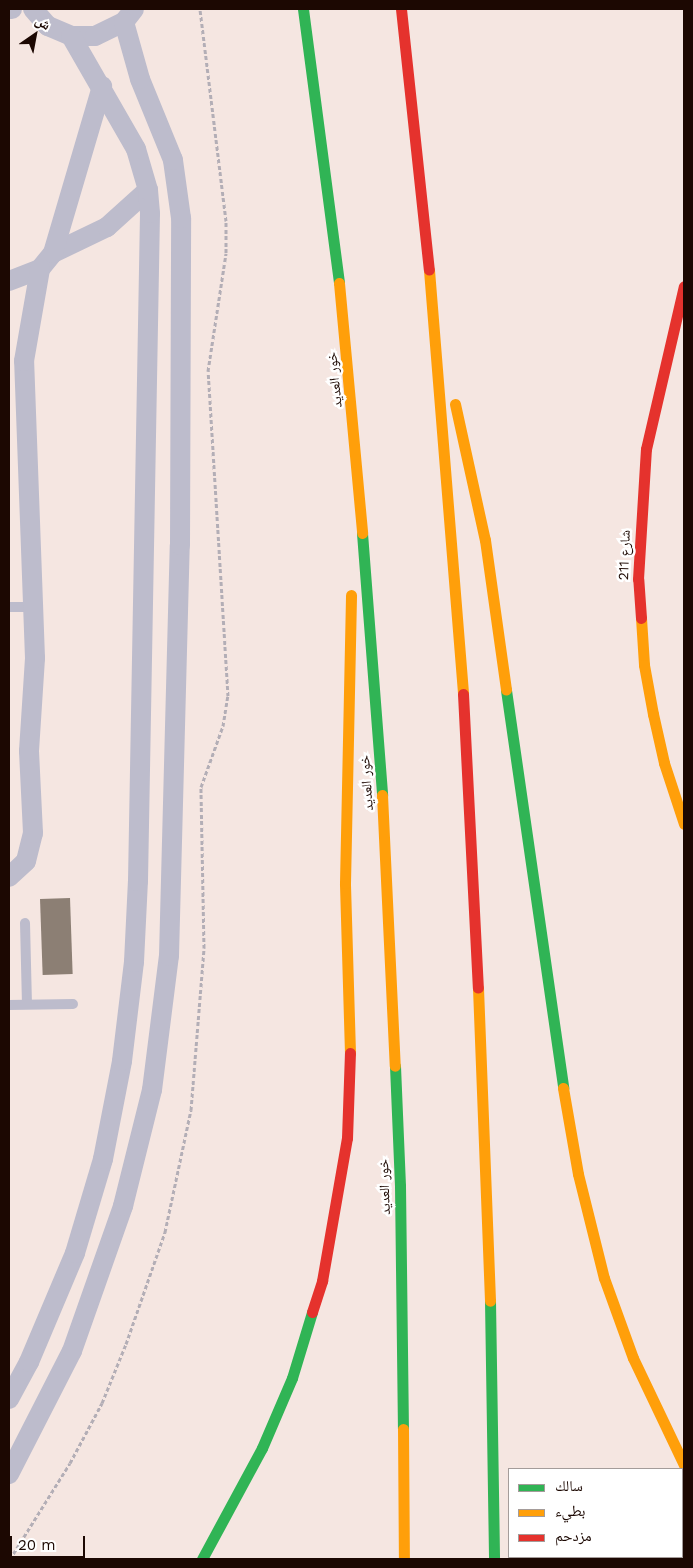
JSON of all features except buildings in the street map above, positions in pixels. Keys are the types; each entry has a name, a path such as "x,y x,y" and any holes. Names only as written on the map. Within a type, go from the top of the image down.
{"main road":[{"name":"خور العديد","path":"303,9 329,188 355,436 385,838 400,1186 404,1559"},
{"path":"401,9 431,297 472,824 491,1335 494,1559"},
{"name":"شارع 211","path":"684,286 646,449 638,579 640,630 653,714 664,763 684,824"},
{"path":"431,297 485,540 557,1050 578,1174 604,1278 633,1358 684,1465"},
{"path":"352,565 355,436"},
{"path":"202,1559 262,1448 292,1378 322,1282 336,1214 347,1138 350,1060 345,883 352,585"}],"street":[{"path":"9,1474 72,1350 123,1206 152,1090 169,956 180,555 181,218 173,160 140,79 129,15 95,36 70,36 48,26 32,9"},
{"path":"9,1399 29,1362 75,1253 103,1159 122,1061 134,962 138,881 148,190 136,149 102,86 70,36"},
{"path":"9,877 26,861 32,833 29,752 35,658 31,608 24,361 40,269 53,253 102,86"},
{"path":"53,253 107,227 148,190"},
{"path":"9,281 40,269"}],"lane":[{"path":"9,607 31,608"},
{"path":"25,923 27,1004"},
{"path":"9,1005 73,1004"}],"traffic: fast":[{"path":"303,9 339,283"},
{"path":"362,533 382,795"},
{"path":"506,690 563,1088"},
{"path":"395,1066 400,1186 403,1429"},
{"path":"490,1301 494,1559"},
{"path":"202,1559 262,1448 292,1378 312,1312"}],"traffic: slow":[{"path":"429,270 463,694"},
{"path":"339,283 362,533"},
{"path":"455,404 485,540 506,690"},
{"path":"350,1053 345,883 351,595"},
{"path":"641,618 644,665 653,714 664,763 684,824"},
{"path":"382,795 395,1066"},
{"path":"478,988 490,1301"},
{"path":"563,1088 578,1174 604,1278 633,1358 684,1465"},
{"path":"403,1429 404,1559"}],"traffic: jam":[{"path":"401,9 429,270"},
{"path":"641,618 638,579 646,449 684,286"},
{"path":"463,694 478,988"},
{"path":"312,1312 322,1281 347,1138 350,1053"}]}
